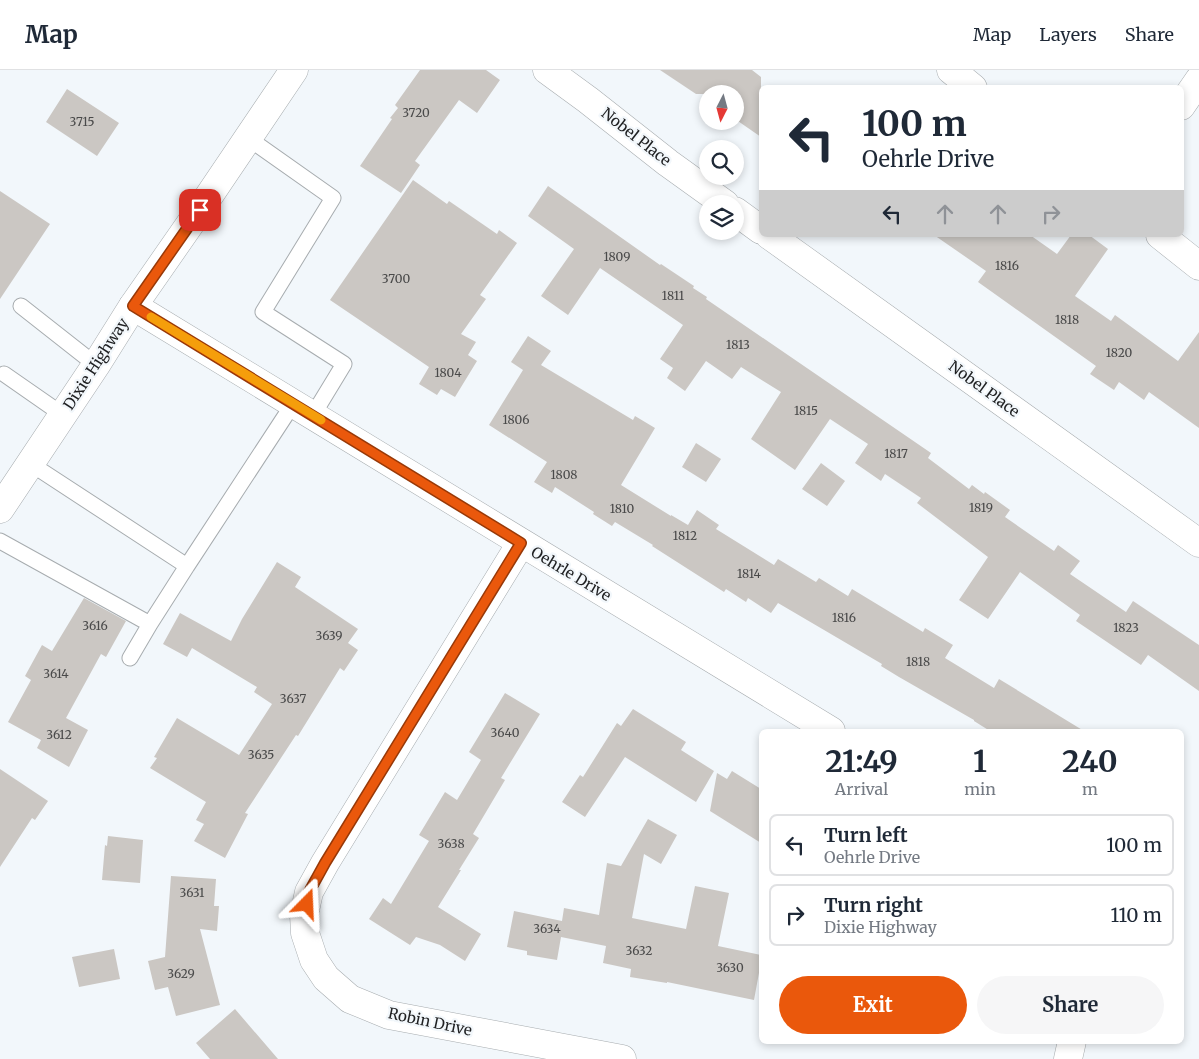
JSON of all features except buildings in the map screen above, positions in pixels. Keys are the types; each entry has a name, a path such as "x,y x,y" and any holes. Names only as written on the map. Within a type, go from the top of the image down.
{"street":[{"name":"Dixie Highway","path":"0,509 133,306 294,70"},
{"name":"Nobel Place","path":"547,70 712,195"},
{"path":"951,70 969,85"},
{"path":"1184,102 1199,80"},
{"path":"744,218 759,229"},
{"name":"Nobel Place","path":"772,237 1199,543"},
{"path":"1163,237 1199,266"},
{"name":"Oehrle Drive","path":"133,306 828,729"},
{"name":"Robin Drive","path":"521,543 325,863 309,892 304,915 305,933 314,960 326,978 350,999 389,1015 622,1059"},
{"path":"1068,1059 1071,1044"}],"lane":[{"path":"130,658 187,566 303,409 344,364 263,312 334,198 248,138"},
{"path":"21,306 96,364"},
{"path":"4,374 63,415"},
{"path":"30,464 187,566"},
{"path":"0,541 150,624"}],"slow traffic":[{"path":"151,317 321,420"}],"route":[{"path":"200,210 133,306 521,543 325,863 309,892 307,904"}]}
